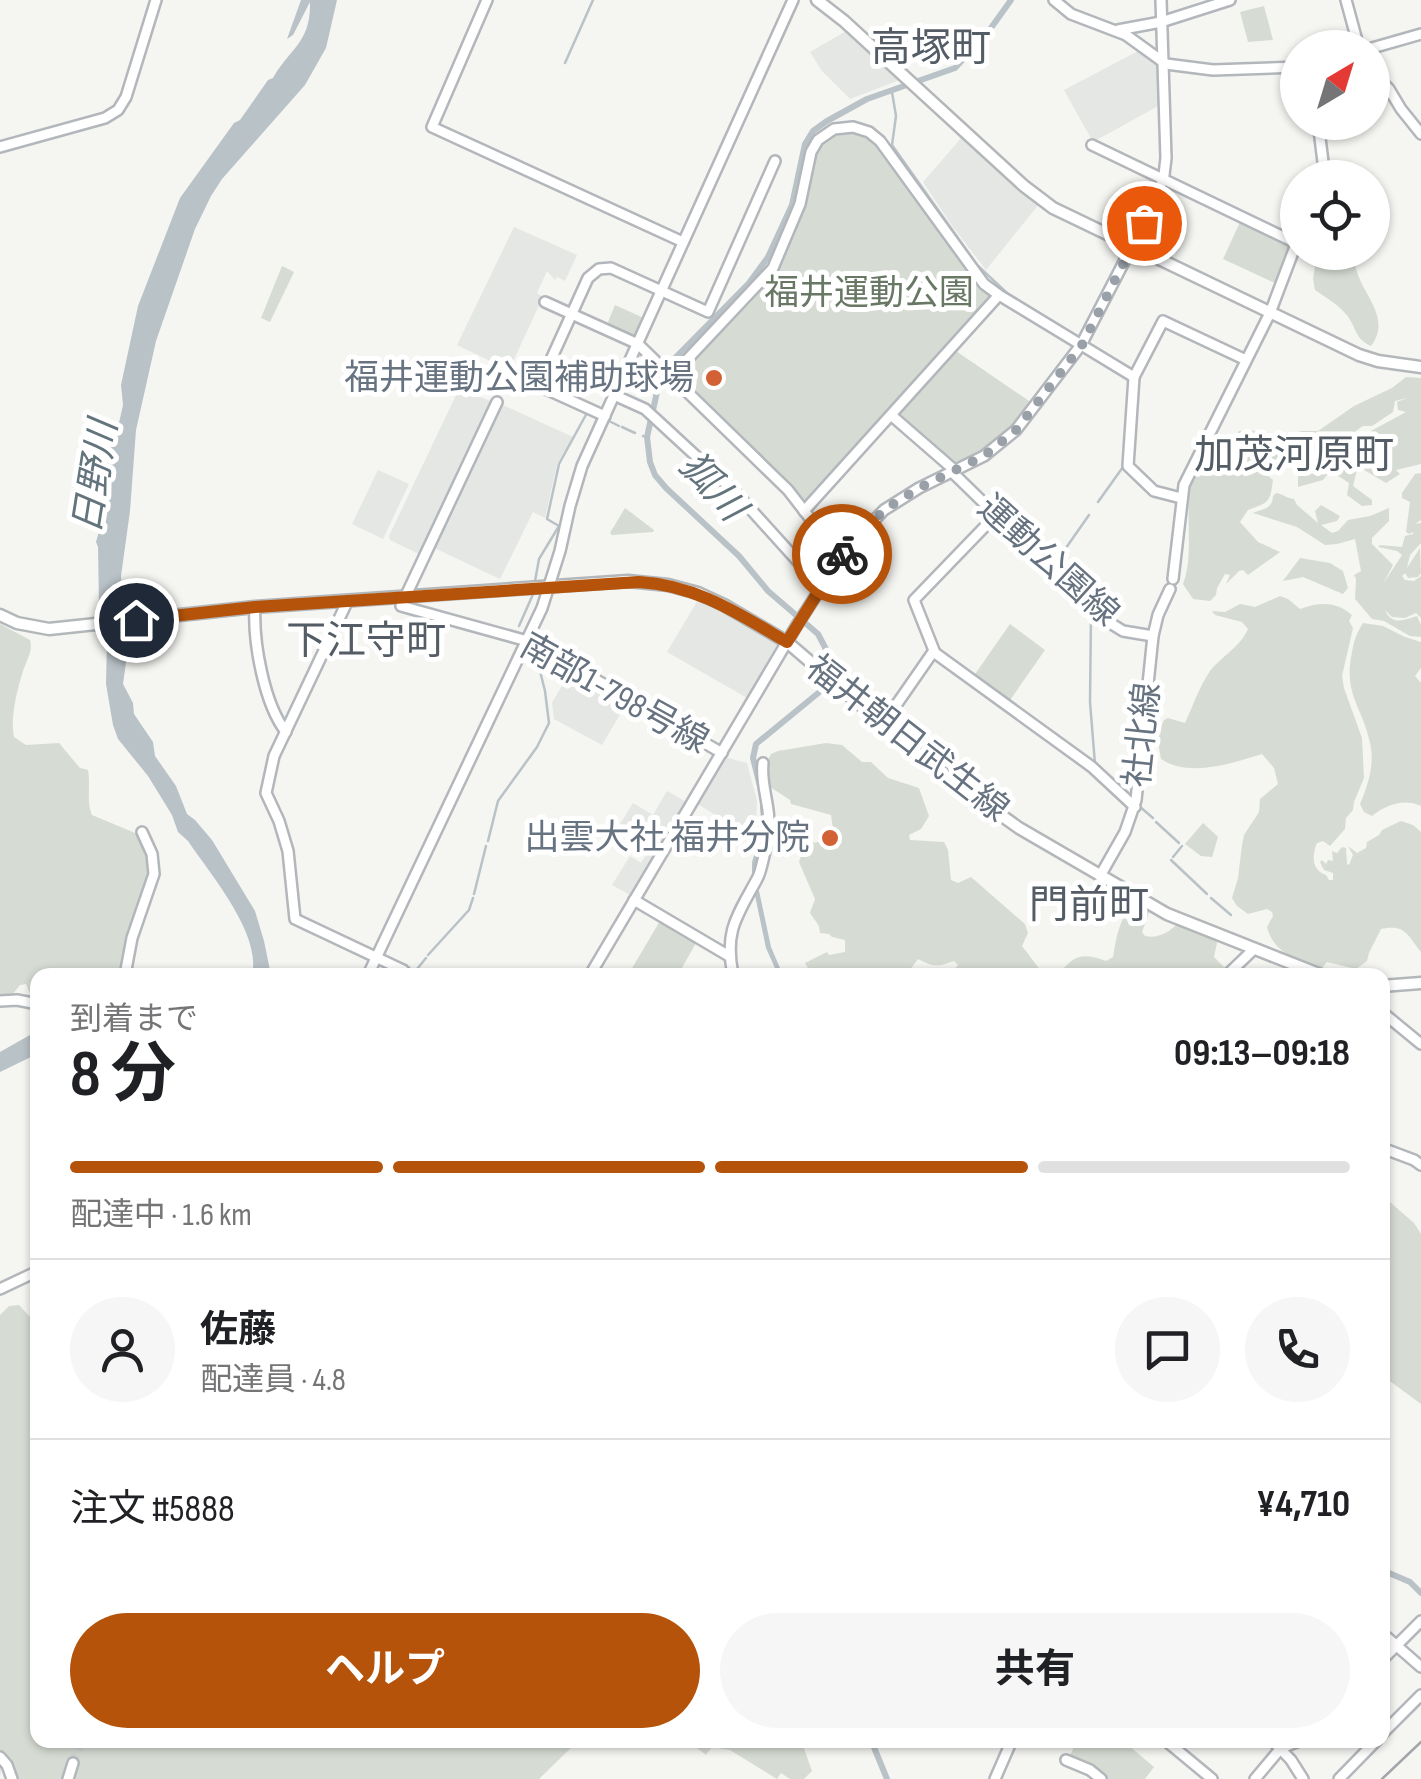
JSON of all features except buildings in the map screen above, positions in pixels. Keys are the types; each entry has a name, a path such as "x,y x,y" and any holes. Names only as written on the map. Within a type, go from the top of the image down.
{"main road":[{"path":"825,2 1036,196 1062,213 1368,358 1421,367"},
{"name":"福井朝日武生線","path":"0,615 30,627 49,629 348,600 628,582 668,584 718,602 787,642 932,766 1016,826 1167,914 1303,968"},
{"path":"1390,985 1421,982"}],"street":[{"path":"0,147 104,118 118,110 126,97 156,0"},
{"path":"486,0 432,128 683,242"},
{"path":"371,968 528,641 550,586 576,484 792,0"},
{"path":"1054,0 1083,20 1118,30 1162,62 1213,70 1280,68"},
{"path":"595,968 840,557 884,510 984,456 1004,441 1082,345 1156,200 1162,179 1166,158 1161,0"},
{"path":"1118,30 1161,22 1230,0"},
{"path":"1346,0 1354,30"},
{"path":"1390,43 1421,34"},
{"path":"1390,90 1421,134"},
{"path":"670,375 773,268 800,204 812,148 822,136 842,127 864,130 880,141 976,275 998,295 1134,377"},
{"path":"1092,145 1280,233"},
{"path":"605,416 538,386 588,278 604,268 615,269 708,312 775,162"},
{"name":"社北線","path":"1100,876 1126,832 1135,804 1153,636 1171,584 1185,481 1270,312 1286,270"},
{"path":"804,511 998,295"},
{"path":"545,302 638,344 769,471 840,557"},
{"path":"1181,498 1154,491 1128,466 1134,377 1163,321 1246,360"},
{"path":"684,364 681,378 685,390"},
{"path":"614,395 652,416 736,493 820,587"},
{"path":"405,596 497,402"},
{"name":"運動公園線","path":"889,417 1102,618 1122,631 1153,636"},
{"path":"996,515 914,600 933,652 1092,767 1135,804"},
{"name":"南部1-798号線","path":"405,596 402,608 528,641 722,753"},
{"path":"348,600 274,756 266,794 288,851 295,919 395,968"},
{"path":"255,607 264,687 286,732"},
{"path":"883,724 933,652"},
{"path":"732,968 732,926 755,882 770,822 763,763"},
{"path":"126,968 132,938 154,874 152,854 142,832"},
{"path":"634,900 729,956"},
{"path":"1234,968 1254,949"},
{"path":"0,1001 30,1002"},
{"path":"1390,1019 1421,1044"},
{"path":"1390,1151 1421,1165"},
{"path":"0,1289 30,1277"},
{"path":"1390,1652 1421,1621"},
{"path":"1390,1640 1421,1667"},
{"path":"1390,1726 1421,1695"},
{"path":"995,1779 1009,1748"},
{"path":"1175,1748 1212,1779"},
{"path":"1255,1779 1281,1748 1304,1779"},
{"path":"1339,1779 1369,1748"},
{"path":"0,1757 12,1779"},
{"path":"1066,1760 1101,1779"},
{"path":"68,1779 73,1763"}],"shaded area":[{"path":"301,0 337,0 326,48 305,85 222,179 195,229 156,341 136,430 121,576 124,626 130,630 123,684 134,714 153,742 155,756 176,786 187,814 212,840 255,911 270,968 252,968 249,941 232,905 178,832 148,776 118,739 106,684 107,641 99,604 96,542 108,500 105,484 109,453 123,405 121,385 138,306 180,198 303,36 310,2 287,39"},
{"path":"848,30 902,79 850,99 822,71 810,52"},
{"path":"1142,49 1159,64 1160,105 1093,142 1064,90"},
{"path":"962,137 1039,204 986,270 923,182"},
{"path":"514,227 577,255 565,281 557,277 555,280 547,271 537,293 543,297 509,370 457,345"},
{"path":"458,391 493,402 421,555 389,536"},
{"path":"501,404 573,437 557,464 545,518 533,512 500,579 432,547"},
{"path":"378,470 409,484 383,539 352,524"},
{"path":"699,598 780,644 749,699 667,652"},
{"path":"572,668 628,701 602,745 554,719 552,703"},
{"path":"724,757 747,763 757,801 755,839 696,803"},
{"path":"667,791 688,803 661,847 620,824 633,803 653,815"},
{"path":"760,836 765,837 757,863 758,886 771,947 780,968 775,968 766,948 752,881 752,862"},
{"path":"648,852 656,856 632,896 612,885 630,856 641,863"},
{"path":"30,1035 30,1057 0,1072 0,1052"}],"green space":[{"path":"1264,6 1273,40 1248,42 1240,12"},
{"name":"福井運動公園","path":"838,131 861,131 879,144 973,277 993,298 804,507 684,384 682,374 777,267 812,159 820,142"},
{"path":"1241,220 1280,238 1281,270 1277,284 1223,259"},
{"path":"282,266 294,272 270,322 261,318"},
{"path":"1314,270 1357,270 1376,311 1377,334 1371,346 1361,339 1341,309 1315,290"},
{"path":"615,305 646,319 639,334 632,338 606,327"},
{"path":"953,349 1032,403 998,439 955,465 897,413"},
{"path":"1406,377 1421,378 1421,464 1396,470 1400,474 1386,483 1364,470 1354,446 1371,431 1406,412 1398,410 1397,402 1407,398 1395,401 1393,412 1372,426 1363,426 1332,448 1330,461 1335,465 1323,480 1298,487 1298,473 1329,460 1312,459 1284,468 1269,462 1265,473 1273,480 1269,498 1248,510 1240,522 1258,542 1280,552 1248,575 1239,571 1226,584 1230,575 1225,574 1210,601 1193,599 1183,584 1189,554 1190,494 1198,468 1220,462 1226,446 1239,431 1283,435 1318,431"},
{"path":"1345,457 1358,465 1353,486 1372,500 1372,505 1362,506 1347,495 1349,483 1332,472"},
{"path":"1421,473 1421,520 1415,524 1421,523 1421,543 1410,555 1407,568 1420,548 1421,573 1418,577 1408,578 1405,573 1402,576 1414,581 1421,576 1421,618 1416,613 1405,618 1392,617 1385,610 1388,615 1395,620 1417,616 1421,637 1372,619 1355,599 1354,575 1361,571 1355,539 1325,545 1297,527 1253,513 1269,506 1276,493 1294,499 1318,523 1315,511 1321,505 1340,516 1337,521 1321,525 1332,533 1348,520 1389,508 1389,521 1372,538 1372,544 1393,565 1383,584 1402,555 1378,547 1402,547 1405,536 1413,534 1406,532 1410,502 1402,498 1402,493 1415,474"},
{"path":"625,508 654,530 653,532 612,535"},
{"path":"1300,558 1330,563 1343,571 1348,588 1343,594 1303,577 1283,581"},
{"path":"1280,596 1300,609 1327,604 1352,615 1349,621 1353,628 1342,676 1362,738 1364,778 1345,829 1330,846 1323,841 1317,843 1315,866 1333,880 1333,873 1324,870 1320,862 1333,861 1332,851 1337,853 1346,848 1349,865 1353,855 1348,846 1357,853 1382,830 1401,821 1413,825 1421,832 1421,952 1405,932 1396,928 1381,929 1367,961 1357,968 1327,962 1319,968 1281,950 1267,927 1272,912 1267,909 1248,914 1232,898 1244,835 1259,812 1260,799 1278,784 1274,768 1262,754 1198,768 1172,765 1161,759 1157,736 1164,720 1185,723 1210,671 1248,629 1242,622 1212,611 1225,612 1240,604 1255,607"},
{"path":"1363,623 1383,626 1421,642 1421,668 1415,676 1421,683 1421,806 1395,804 1372,816 1360,804 1372,759 1350,679 1353,648"},
{"path":"0,624 31,644 15,704 14,737 26,745 59,743 80,768 88,770 92,815 140,835 156,856 142,890 138,935 127,968 30,968 30,993 26,984 12,995 0,997"},
{"path":"1010,624 1045,650 1008,703 973,677"},
{"path":"826,743 842,745 862,762 871,762 888,778 919,788 929,816 921,829 909,835 910,840 944,842 951,880 958,883 971,877 1025,924 1028,933 1022,946 1039,968 956,968 958,965 954,961 936,965 918,959 911,968 808,968 805,963 827,952 845,952 845,940 820,933 810,913 815,899 799,862 805,844 825,841 837,849 842,842 834,836 831,815 791,804 767,785 765,765 771,754"},
{"path":"1203,823 1218,837 1212,857 1201,856 1185,844"},
{"path":"1137,903 1150,910 1142,932 1145,936 1163,934 1178,923 1218,938 1214,957 1225,968 1064,968 1079,957 1106,961 1113,957 1123,920"},
{"path":"660,921 696,943 682,968 632,968"},
{"path":"1390,1202 1421,1234 1421,1404 1390,1381"},
{"path":"19,1305 30,1316 30,1748 571,1748 539,1779 17,1779 12,1763 1,1766 0,1777 0,1315 9,1306"},
{"path":"718,1748 804,1748 812,1771 804,1779 790,1779 781,1773 777,1779 730,1750"},
{"path":"1073,1748 1131,1748 1154,1767 1145,1779 1104,1779 1069,1758"}],"waterway":[{"path":"565,63 593,0"},
{"name":"狐川","path":"761,790 753,758 756,744 828,685 828,653 818,634 768,591 739,556 655,475 647,437 659,383 676,357 749,283 768,257 792,205 805,144 813,131 867,99 955,68 1011,0"},
{"path":"892,92 896,116 892,145 977,265 1007,293 1079,337"},
{"path":"1098,502 1123,467 1129,379"},
{"path":"535,581 539,559 559,526 547,519 559,464 588,411"},
{"path":"607,420 619,426"},
{"path":"622,427 635,433"},
{"name":"狐川","path":"643,436 647,437"},
{"path":"1054,565 1089,515"},
{"path":"1056,580 1091,614 1090,702 1095,764"},
{"path":"519,626 534,592"},
{"path":"488,841 498,801 537,747 549,723 534,647"},
{"path":"1139,806 1153,818"},
{"name":"狐川","path":"760,844 763,807"},
{"path":"1156,822 1179,843"},
{"path":"474,894 486,846"},
{"path":"1173,857 1182,846"},
{"path":"1171,860 1207,894"},
{"path":"428,955 469,910 473,898"},
{"path":"1211,898 1231,915"},
{"path":"418,968 426,958"},
{"name":"狐川","path":"1390,1573 1410,1582 1421,1593"},
{"path":"874,1748 887,1779"}],"tunnel":[{"path":"73,1763 78,1748"}],"tram line":[{"path":"1382,1779 1421,1742"}],"way so far":[{"path":"842,554 884,510 984,456 1016,430 1082,345 1144,223"}],"place":[{"name":"福井運動公園補助球場","path":"714,378"},
{"name":"出雲大社 福井分院","path":"830,838"}],"district":[{"name":"高塚町","path":"931,49"},
{"name":"加茂河原町","path":"1294,456"},
{"name":"下江守町","path":"366,642"},
{"name":"門前町","path":"1089,906"}],"route":[{"path":"136,620 255,607 639,582 668,584 710,598 787,642 842,554"}],"water label":[{"name":"日野川","path":"96,477"}]}
